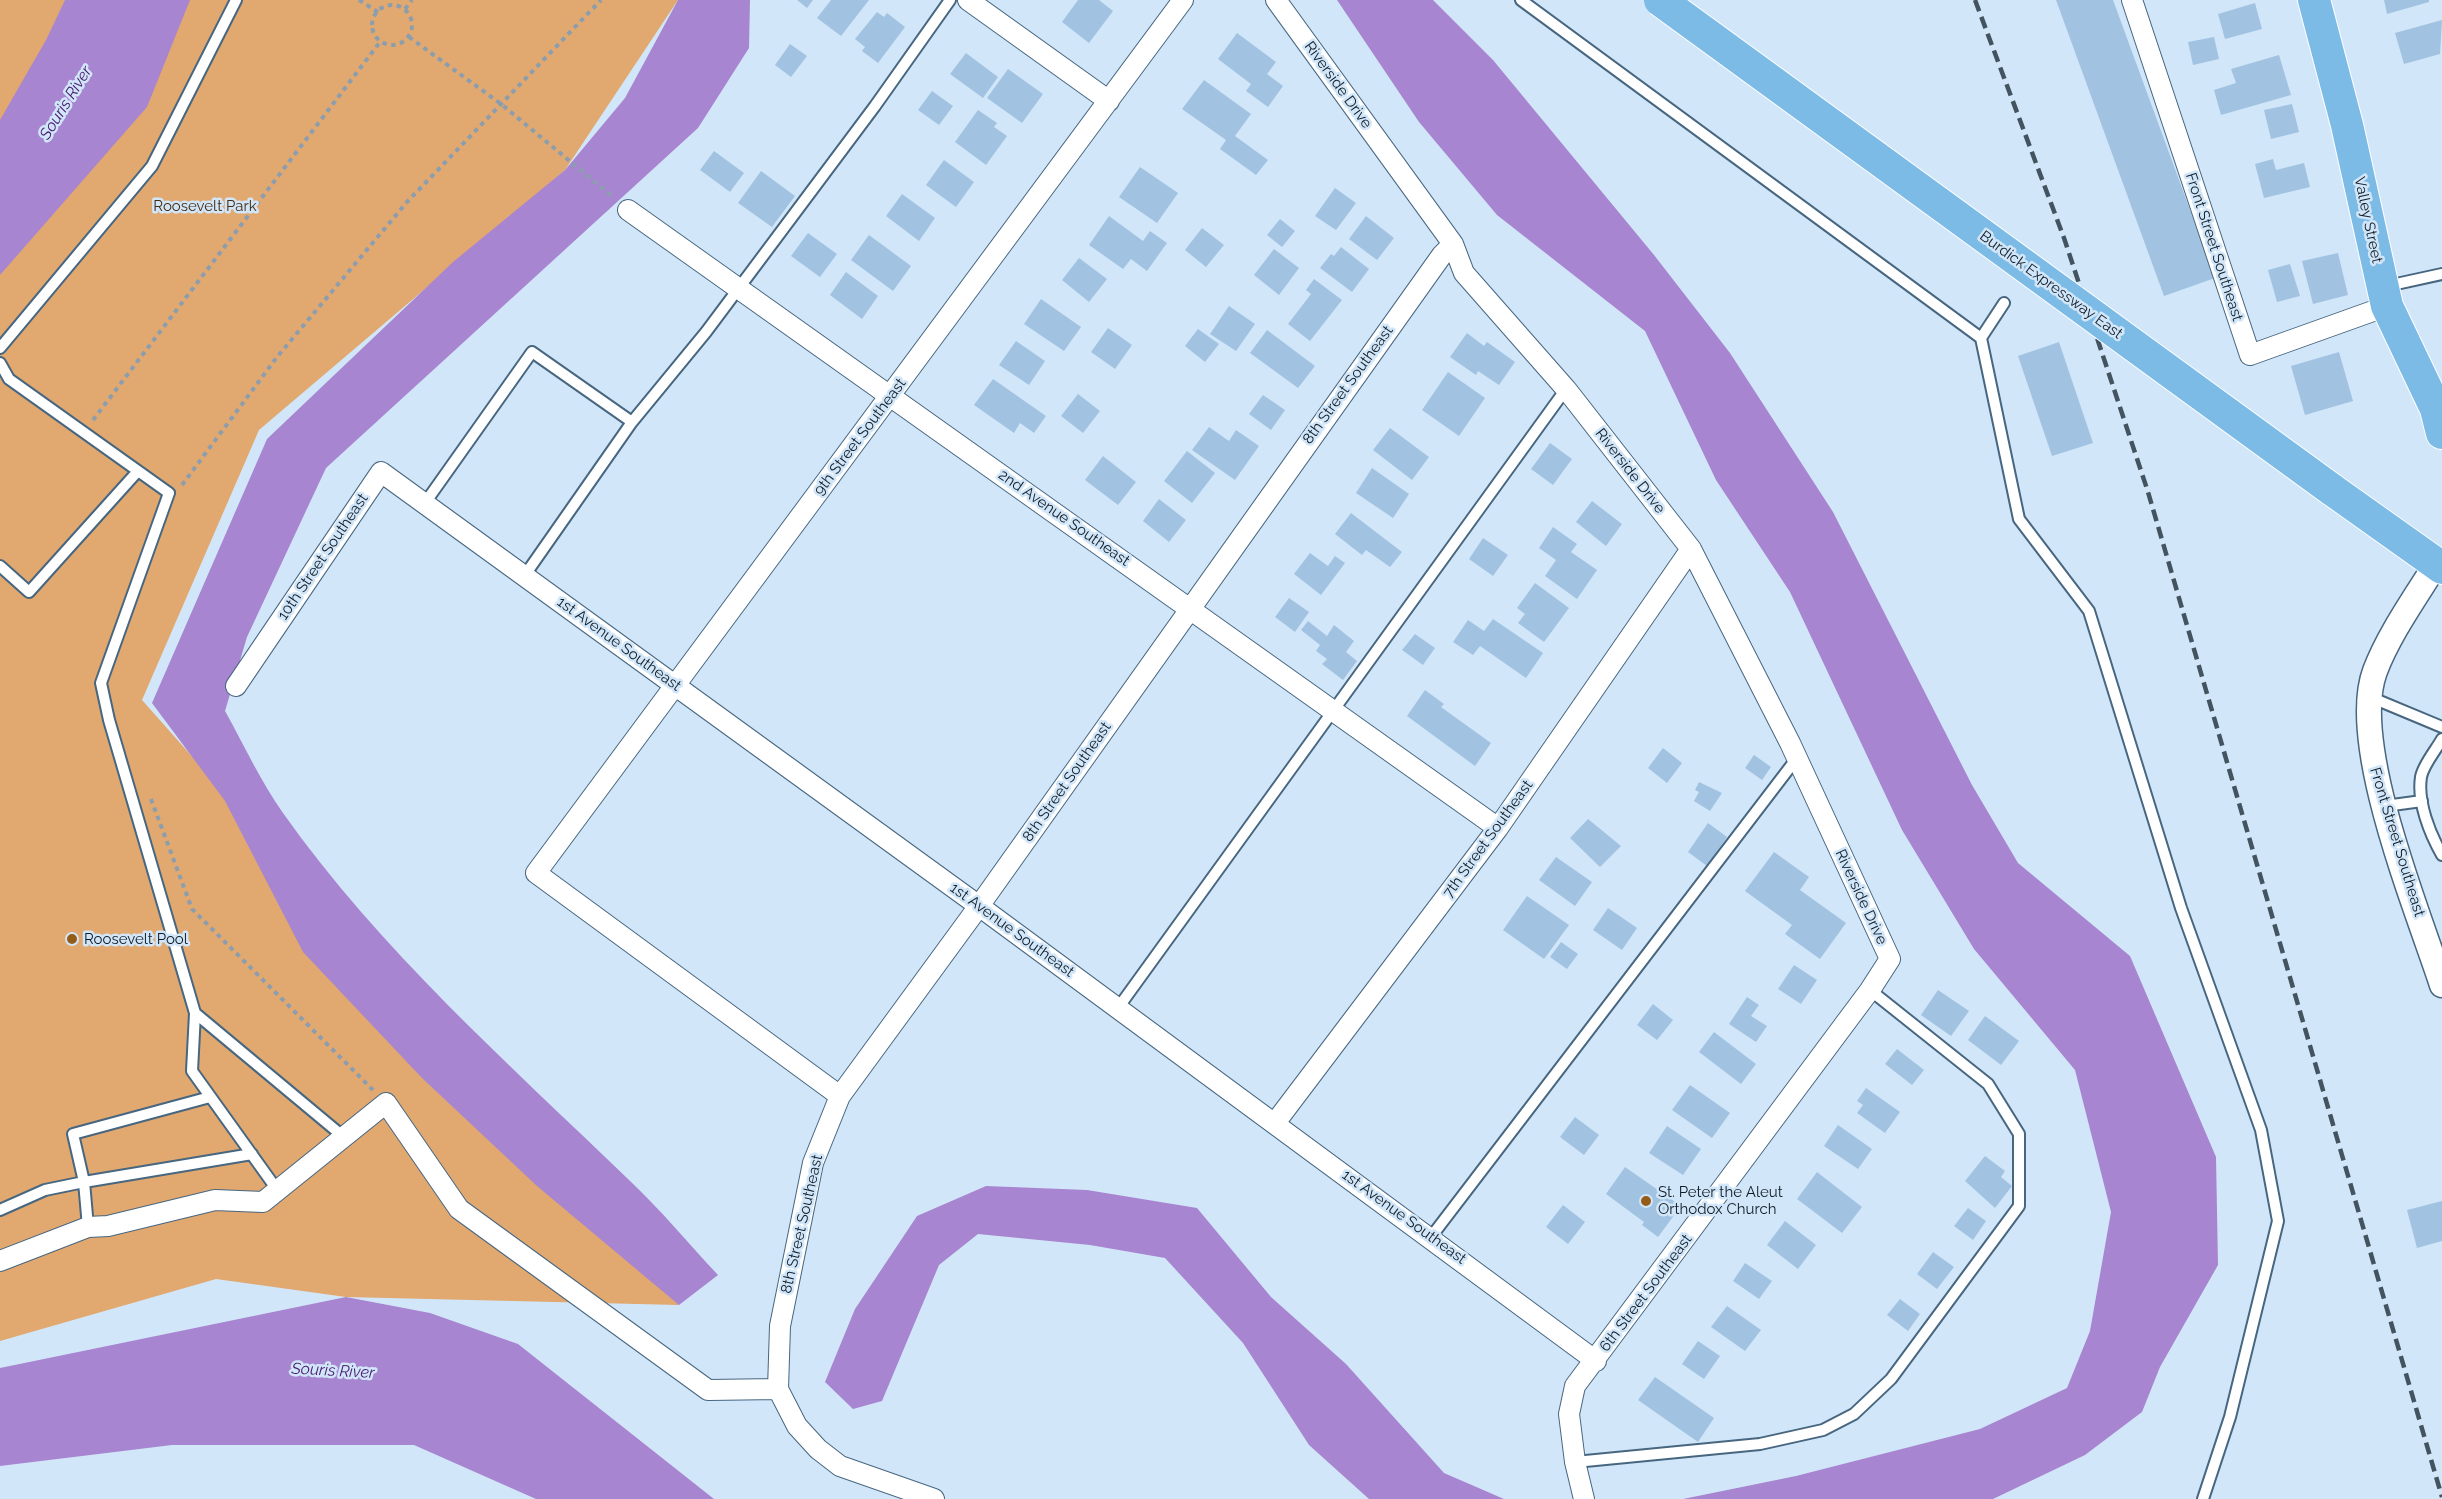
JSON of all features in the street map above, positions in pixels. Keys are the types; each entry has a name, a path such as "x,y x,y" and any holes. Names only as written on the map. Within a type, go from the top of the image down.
{"main road":[{"name":"Burdick Expressway East","path":"1660,0 2331,489 2440,560"},
{"name":"Valley Street","path":"2313,0 2347,125 2385,296 2436,409 2442,433"}],"street":[{"path":"968,0 1109,100"},
{"name":"9th Street Southeast","path":"840,1096 536,873 1183,0"},
{"name":"Riverside Drive","path":"1276,0 1453,244 1464,273 1566,389 1692,549 1797,758 1890,959 1870,990"},
{"name":"Front Street Southeast","path":"2132,0 2250,355 2385,296"},
{"name":"2nd Avenue Southeast","path":"628,210 1335,710 1498,828"},
{"name":"8th Street Southeast","path":"778,1389 777,1362 780,1326 813,1163 840,1096 979,906 1189,607 1442,255 1453,244"},
{"name":"10th Street Southeast","path":"236,686 381,472 425,503"},
{"name":"1st Avenue Southeast","path":"425,503 979,906 1596,1361"},
{"name":"7th Street Southeast","path":"1275,1123 1498,828 1692,549"},
{"name":"Front Street Southeast","path":"2440,560 2384,653 2374,673 2370,697 2373,767 2442,985"},
{"name":"6th Street Southeast","path":"1584,1499 1569,1414 1575,1386 1596,1361 1870,990"},
{"path":"0,1260 88,1227 108,1226 215,1200 263,1202 386,1103 459,1209 708,1390 778,1389 797,1426 818,1449 840,1466 934,1499"}],"lane":[{"path":"0,348 152,166 236,0"},
{"path":"525,575 632,422 739,288 875,106 950,0"},
{"path":"1521,0 1981,338 2019,519 2089,611 2181,908 2261,1130 2278,1221 2230,1417 2203,1499"},
{"path":"2385,296 2442,274"},
{"path":"1981,338 2004,303"},
{"path":"425,503 532,352 632,422"},
{"path":"0,363 9,379 169,493 101,683 109,720 195,1013 192,1071 278,1191"},
{"path":"1118,1008 1566,389"},
{"path":"0,566 29,592 138,471"},
{"path":"2370,697 2442,727"},
{"path":"2442,739 2421,776 2422,801 2434,840 2442,855"},
{"path":"1431,1238 1797,758"},
{"path":"2385,806 2422,801"},
{"path":"1577,1468 1760,1444 1823,1430 1854,1414 1891,1379 2019,1206 2019,1134 1988,1084 1870,990"},
{"path":"195,1013 345,1138"},
{"path":"88,1227 84,1182 73,1134 210,1097"},
{"path":"0,1210 45,1190 252,1154"}],"path":[{"path":"359,0 378,12"},
{"path":"405,9 412,0"},
{"path":"172,481 181,487 277,357 407,202 601,0"},
{"path":"392,5 405,9 412,21 409,37 396,45 380,42 373,30 373,20 378,12 392,5"},
{"path":"409,37 501,104 628,210"},
{"path":"88,426 380,42"},
{"path":"147,788 192,909 386,1103"}],"green space":[{"name":"Roosevelt Park","path":"0,0 678,0 565,170 259,430 142,700 679,1305 346,1297 216,1279 0,1341"}],"water":[{"name":"Souris River","path":"65,0 190,0 147,107 0,275 0,120 46,40"},
{"path":"678,0 750,0 749,48 698,128 326,468 247,637 225,711 283,813 361,912 447,1004 640,1190 718,1275 679,1305 537,1186 422,1078 303,952 225,801 152,703 267,439 453,262 565,170 625,98"},
{"path":"1337,0 1433,0 1493,60 1654,255 1730,353 1833,512 1972,785 2018,863 2130,956 2216,1157 2218,1265 2160,1367 2142,1412 2085,1455 1993,1499 1683,1499 1796,1476 1980,1429 2067,1388 2090,1331 2111,1212 2075,1070 1974,949 1902,830 1790,592 1716,480 1645,331 1497,215 1419,122"},
{"path":"986,1186 1087,1190 1197,1208 1271,1297 1346,1364 1444,1473 1504,1499 1369,1499 1309,1445 1243,1343 1165,1258 1090,1245 978,1234 939,1265 882,1401 853,1409 825,1382 855,1309 917,1216"},
{"name":"Souris River","path":"346,1297 430,1313 518,1344 714,1499 536,1499 414,1445 172,1445 0,1466 0,1368"}],"building":[{"path":"797,0 813,0 807,8"},
{"path":"831,0 869,0 841,36 817,18"},
{"path":"1078,0 1099,0 1113,11 1089,43 1062,22"},
{"path":"2056,0 2113,0 2215,278 2164,296"},
{"path":"2384,0 2429,0 2429,2 2387,14"},
{"path":"2255,3 2262,29 2225,39 2218,14"},
{"path":"877,12 884,17 887,13 905,27 878,63 862,51 865,47 855,39"},
{"path":"2442,20 2440,54 2404,64 2395,33"},
{"path":"1237,33 1276,62 1267,74 1283,86 1268,107 1246,91 1251,84 1218,59"},
{"path":"2214,37 2219,59 2193,65 2188,42"},
{"path":"790,44 807,56 791,77 775,65"},
{"path":"966,53 998,77 983,98 950,74"},
{"path":"2279,55 2291,95 2221,115 2214,90 2236,83 2231,69"},
{"path":"1008,69 1043,94 1022,123 987,98"},
{"path":"1204,80 1251,114 1235,136 1268,160 1256,175 1220,149 1226,140 1182,109"},
{"path":"932,91 953,106 939,125 918,110"},
{"path":"2292,104 2299,132 2271,139 2264,110"},
{"path":"978,110 997,123 994,127 1007,136 986,165 955,142"},
{"path":"714,151 744,173 730,192 700,170"},
{"path":"2273,159 2276,170 2304,163 2310,187 2264,198 2255,164"},
{"path":"944,160 974,182 956,207 926,185"},
{"path":"1140,167 1178,193 1157,223 1119,197"},
{"path":"761,171 795,196 772,227 738,203"},
{"path":"1335,188 1356,203 1336,230 1315,216"},
{"path":"902,194 935,218 919,241 886,216"},
{"path":"1109,216 1143,241 1150,231 1167,243 1147,271 1131,259 1123,269 1089,245"},
{"path":"1366,216 1394,238 1377,260 1349,239"},
{"path":"1280,219 1295,231 1282,247 1267,235"},
{"path":"1202,228 1224,245 1206,267 1185,250"},
{"path":"808,233 837,254 820,277 791,256"},
{"path":"869,235 911,266 893,291 851,260"},
{"path":"1341,247 1369,269 1352,292 1320,268 1331,254 1334,256"},
{"path":"1274,249 1299,268 1279,295 1254,275"},
{"path":"2338,253 2348,295 2313,304 2302,261"},
{"path":"1079,258 1107,279 1089,302 1062,280"},
{"path":"2290,264 2300,296 2277,302 2268,270"},
{"path":"846,272 878,296 862,319 830,295"},
{"path":"1314,279 1342,300 1310,341 1288,324 1311,294 1306,290"},
{"path":"1041,299 1081,327 1064,351 1024,324"},
{"path":"1229,306 1255,324 1236,351 1210,334"},
{"path":"1108,328 1132,345 1115,369 1091,352"},
{"path":"1198,329 1219,344 1205,362 1185,346"},
{"path":"1267,330 1315,366 1298,388 1250,353"},
{"path":"1467,333 1484,346 1487,342 1515,362 1499,385 1478,371 1476,375 1450,357"},
{"path":"1016,341 1045,361 1029,385 999,365"},
{"path":"2059,342 2093,443 2052,456 2018,356"},
{"path":"2339,352 2353,401 2305,415 2291,366"},
{"path":"1448,372 1485,398 1459,436 1422,410"},
{"path":"993,379 1046,416 1034,433 1020,423 1014,433 974,405"},
{"path":"1078,394 1100,411 1083,433 1061,416"},
{"path":"1263,395 1285,410 1271,430 1249,414"},
{"path":"1209,427 1229,441 1236,430 1259,446 1235,480 1192,450"},
{"path":"1390,428 1429,457 1412,480 1373,450"},
{"path":"1550,443 1572,459 1553,485 1531,469"},
{"path":"1187,451 1215,473 1192,503 1164,481"},
{"path":"1103,456 1136,482 1118,505 1085,480"},
{"path":"1372,468 1409,494 1393,518 1356,493"},
{"path":"1159,499 1186,520 1169,542 1143,521"},
{"path":"1592,501 1622,524 1606,546 1576,522"},
{"path":"1351,513 1402,552 1390,567 1366,550 1362,555 1335,534"},
{"path":"1553,527 1577,544 1571,552 1597,570 1577,599 1545,576 1556,560 1539,548"},
{"path":"1483,538 1508,555 1493,576 1469,559"},
{"path":"1310,553 1328,566 1335,556 1345,563 1321,595 1294,574"},
{"path":"1535,583 1569,608 1544,642 1518,623 1525,614 1517,608"},
{"path":"1289,598 1309,612 1295,632 1275,617"},
{"path":"1493,619 1543,653 1526,678 1480,646 1473,655 1453,642 1468,620 1484,631"},
{"path":"1308,621 1327,636 1334,625 1354,641 1346,652 1357,661 1343,680 1322,664 1327,659 1316,651 1320,645 1301,630"},
{"path":"1415,634 1435,648 1423,665 1402,650"},
{"path":"1425,690 1444,704 1441,707 1491,743 1475,766 1407,716"},
{"path":"1663,748 1682,763 1667,783 1648,768"},
{"path":"1754,755 1771,767 1762,780 1745,768"},
{"path":"1699,782 1722,793 1710,811 1694,801 1699,792 1695,790"},
{"path":"1588,819 1621,846 1600,867 1570,838"},
{"path":"1708,823 1727,837 1707,866 1688,852"},
{"path":"1774,852 1809,877 1800,890 1846,923 1820,959 1785,934 1792,925 1745,891"},
{"path":"1556,857 1592,882 1575,906 1539,880"},
{"path":"1527,896 1569,925 1544,959 1503,930"},
{"path":"1608,908 1637,928 1622,950 1593,930"},
{"path":"1561,942 1578,954 1567,969 1550,957"},
{"path":"1794,965 1817,980 1801,1004 1778,989"},
{"path":"1938,990 1969,1011 1951,1036 1921,1015"},
{"path":"1747,997 1759,1005 1751,1016 1767,1026 1756,1042 1729,1024"},
{"path":"1653,1004 1673,1020 1657,1040 1637,1025"},
{"path":"1985,1016 2019,1041 2001,1065 1968,1040"},
{"path":"1714,1032 1756,1064 1741,1084 1699,1052"},
{"path":"1897,1049 1924,1070 1912,1085 1885,1064"},
{"path":"1690,1085 1730,1113 1712,1138 1672,1110"},
{"path":"1866,1088 1900,1112 1885,1133 1857,1113 1863,1105 1857,1101"},
{"path":"1575,1117 1599,1135 1584,1155 1560,1137"},
{"path":"1838,1125 1872,1149 1858,1169 1824,1146"},
{"path":"1667,1126 1701,1149 1683,1175 1649,1153"},
{"path":"1985,1156 2005,1171 2001,1177 2012,1186 1995,1208 1965,1181"},
{"name":"St. Peter the Aleut Orthodox Church","path":"1625,1167 1681,1206 1658,1237 1642,1225 1644,1222 1606,1194"},
{"path":"1817,1172 1862,1207 1842,1233 1797,1199"},
{"path":"2442,1201 2442,1241 2417,1248 2407,1210"},
{"path":"1563,1205 1585,1222 1568,1244 1546,1227"},
{"path":"1968,1208 1986,1221 1973,1240 1954,1226"},
{"path":"1785,1221 1816,1245 1798,1269 1767,1245"},
{"path":"1933,1252 1954,1267 1937,1289 1917,1274"},
{"path":"1745,1263 1772,1281 1759,1299 1733,1281"},
{"path":"1900,1299 1920,1314 1908,1331 1887,1315"},
{"path":"1727,1306 1761,1330 1745,1351 1711,1327"},
{"path":"1698,1341 1720,1356 1704,1379 1682,1364"},
{"path":"1655,1377 1714,1418 1698,1442 1638,1400"}],"railway":[{"path":"1975,0 2064,238 2148,492 2442,1497"}],"place":[{"name":"Roosevelt Pool","path":"72,939"},
{"name":"St. Peter the Aleut Orthodox Church","path":"1646,1201"}]}
